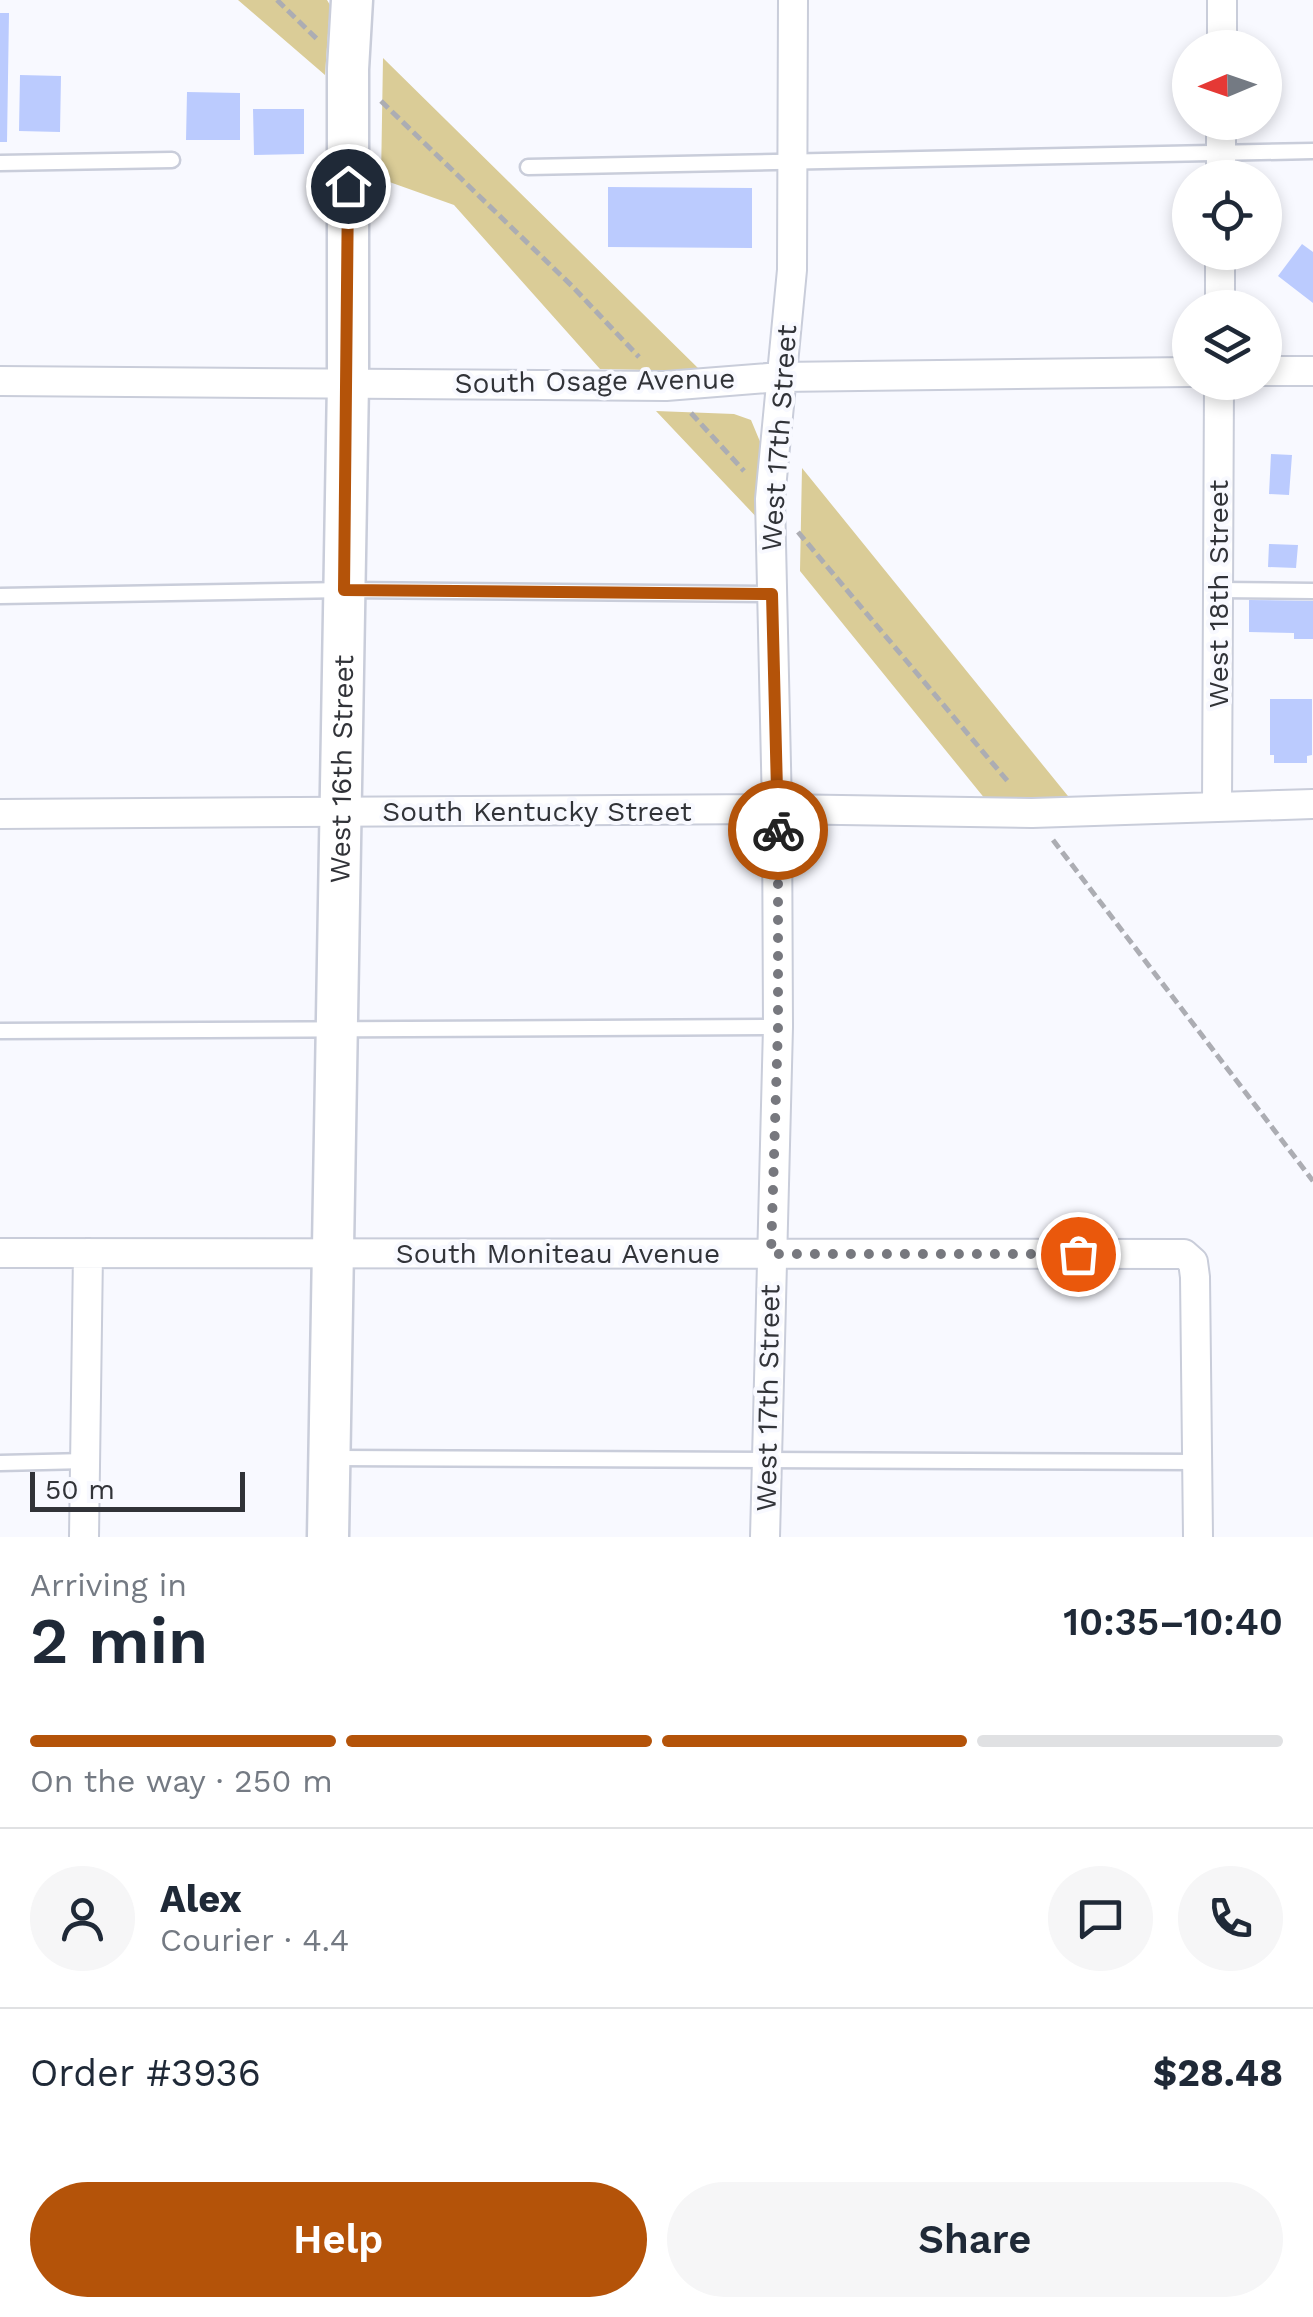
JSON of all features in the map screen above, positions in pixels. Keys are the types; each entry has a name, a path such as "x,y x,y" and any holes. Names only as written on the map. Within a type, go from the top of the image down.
{"main road":[{"name":"West 16th Street","path":"328,1537 352,0"}],"street":[{"name":"West 17th Street","path":"765,1537 778,1027 778,810 770,500 792,270 793,0"},
{"path":"1222,0 1222,30"},
{"path":"1282,371 1313,370"},
{"name":"South Osage Avenue","path":"0,382 666,386 780,377 1172,372"},
{"name":"West 18th Street","path":"1217,805 1220,400"},
{"name":"South Kentucky Street","path":"0,814 778,810 1032,813 1313,804"},
{"name":"South Moniteau Avenue","path":"0,1252 1184,1254 1192,1262 1198,1462"},
{"path":"84,1537 88,1253"},
{"path":"1198,1462 1198,1537"}],"lane":[{"path":"1254,160 1313,151"},
{"path":"0,163 172,160"},
{"path":"528,168 793,162 1172,165"},
{"path":"0,596 344,590 772,594"},
{"path":"1218,590 1313,591"},
{"path":"0,1032 778,1027"},
{"path":"329,1458 1198,1462"},
{"path":"0,1463 86,1461"}],"path":[{"path":"277,0 326,48"},
{"path":"379,98 572,286 770,500 993,762 1313,1182"}],"shaded area":[{"path":"238,0 327,0 330,5 325,75"},
{"path":"383,58 701,371 600,369 454,205 381,179"},
{"path":"656,411 734,414 751,420 761,444 762,523"},
{"path":"802,468 1072,801 990,805 800,571"}],"building":[{"path":"0,13 9,13 7,142 0,142"},
{"path":"20,75 61,76 60,132 19,131"},
{"path":"187,92 240,93 240,140 186,140"},
{"path":"253,109 304,109 304,154 254,155"},
{"path":"608,187 752,188 752,248 608,247"},
{"path":"1302,244 1313,252 1313,303 1278,276"},
{"path":"1271,454 1292,455 1289,495 1269,494"},
{"path":"1269,544 1298,545 1296,568 1268,567"},
{"path":"1249,600 1313,601 1313,639 1294,639 1294,633 1249,632"},
{"path":"1270,699 1312,699 1312,755 1307,756 1307,763 1274,763 1274,755 1270,755"}],"way so far":[{"path":"778,830 778,1027 771,1254 1078,1254"}],"route":[{"path":"348,186 344,590 772,594 778,830"}]}
